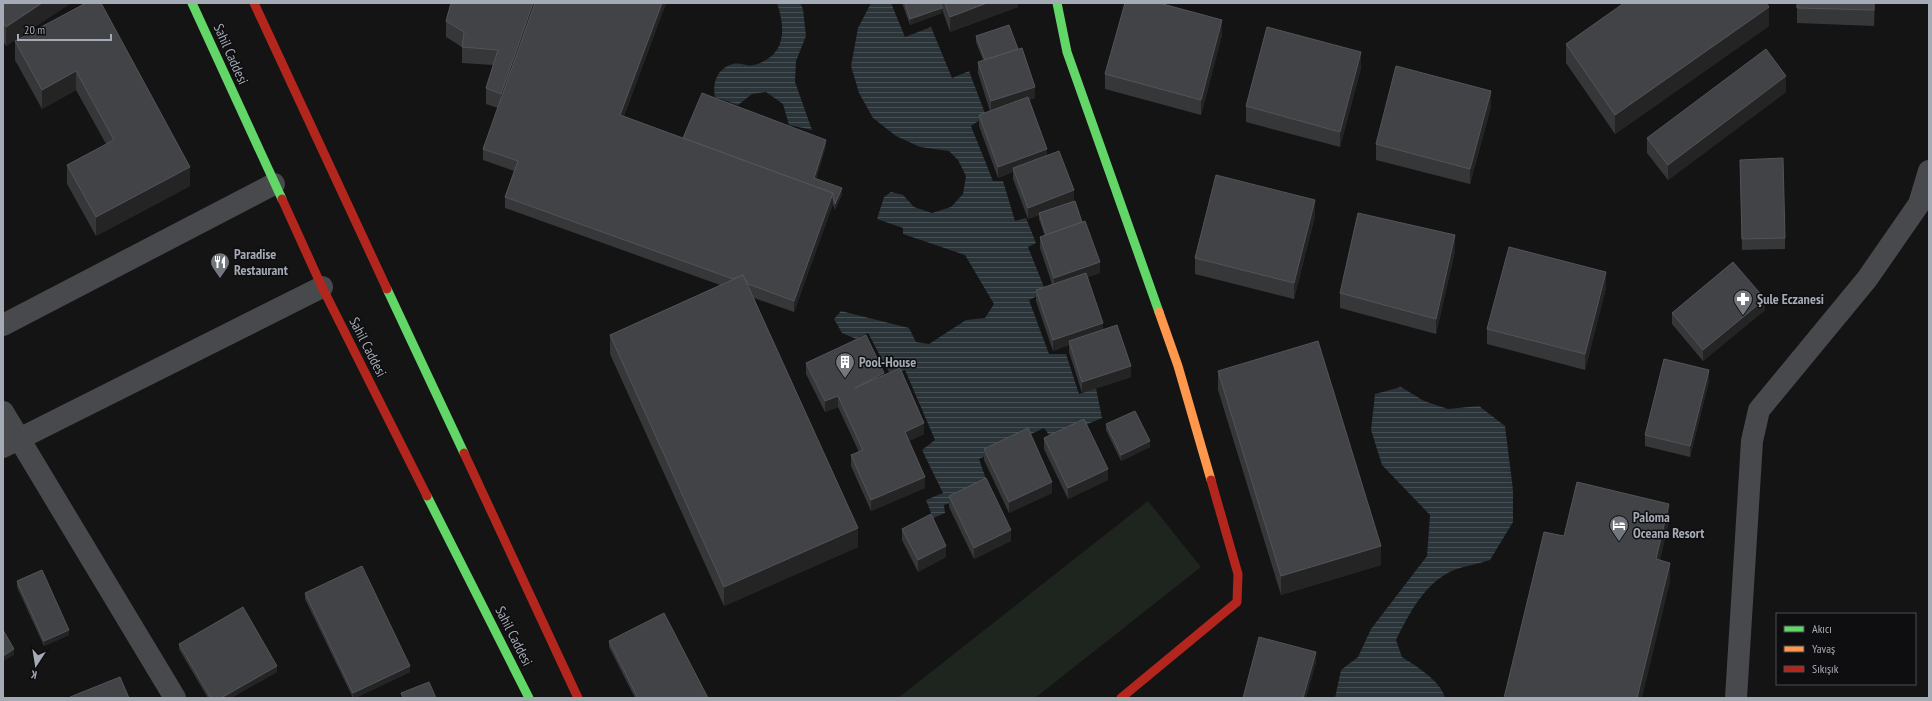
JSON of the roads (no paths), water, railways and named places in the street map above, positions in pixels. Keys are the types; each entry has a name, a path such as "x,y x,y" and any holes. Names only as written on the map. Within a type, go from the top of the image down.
{"street":[{"name":"Sahil Caddesi","path":"192,3 322,287 529,698"},
{"path":"254,3 578,698"},
{"path":"1057,3 1067,52 1178,366 1238,574 1237,602 1121,698"},
{"path":"1736,698 1752,441 1759,410 1867,279 1919,204 1929,171"},
{"path":"3,325 274,184"},
{"path":"11,444 322,287"},
{"path":"3,412 11,444 174,698"}],"place":[{"name":"Paradise Restaurant","path":"220,279"},
{"name":"Şule Eczanesi","path":"1743,316"},
{"name":"Pool-House","path":"845,379"},
{"name":"Paloma Oceana Resort","path":"1619,542"}]}
